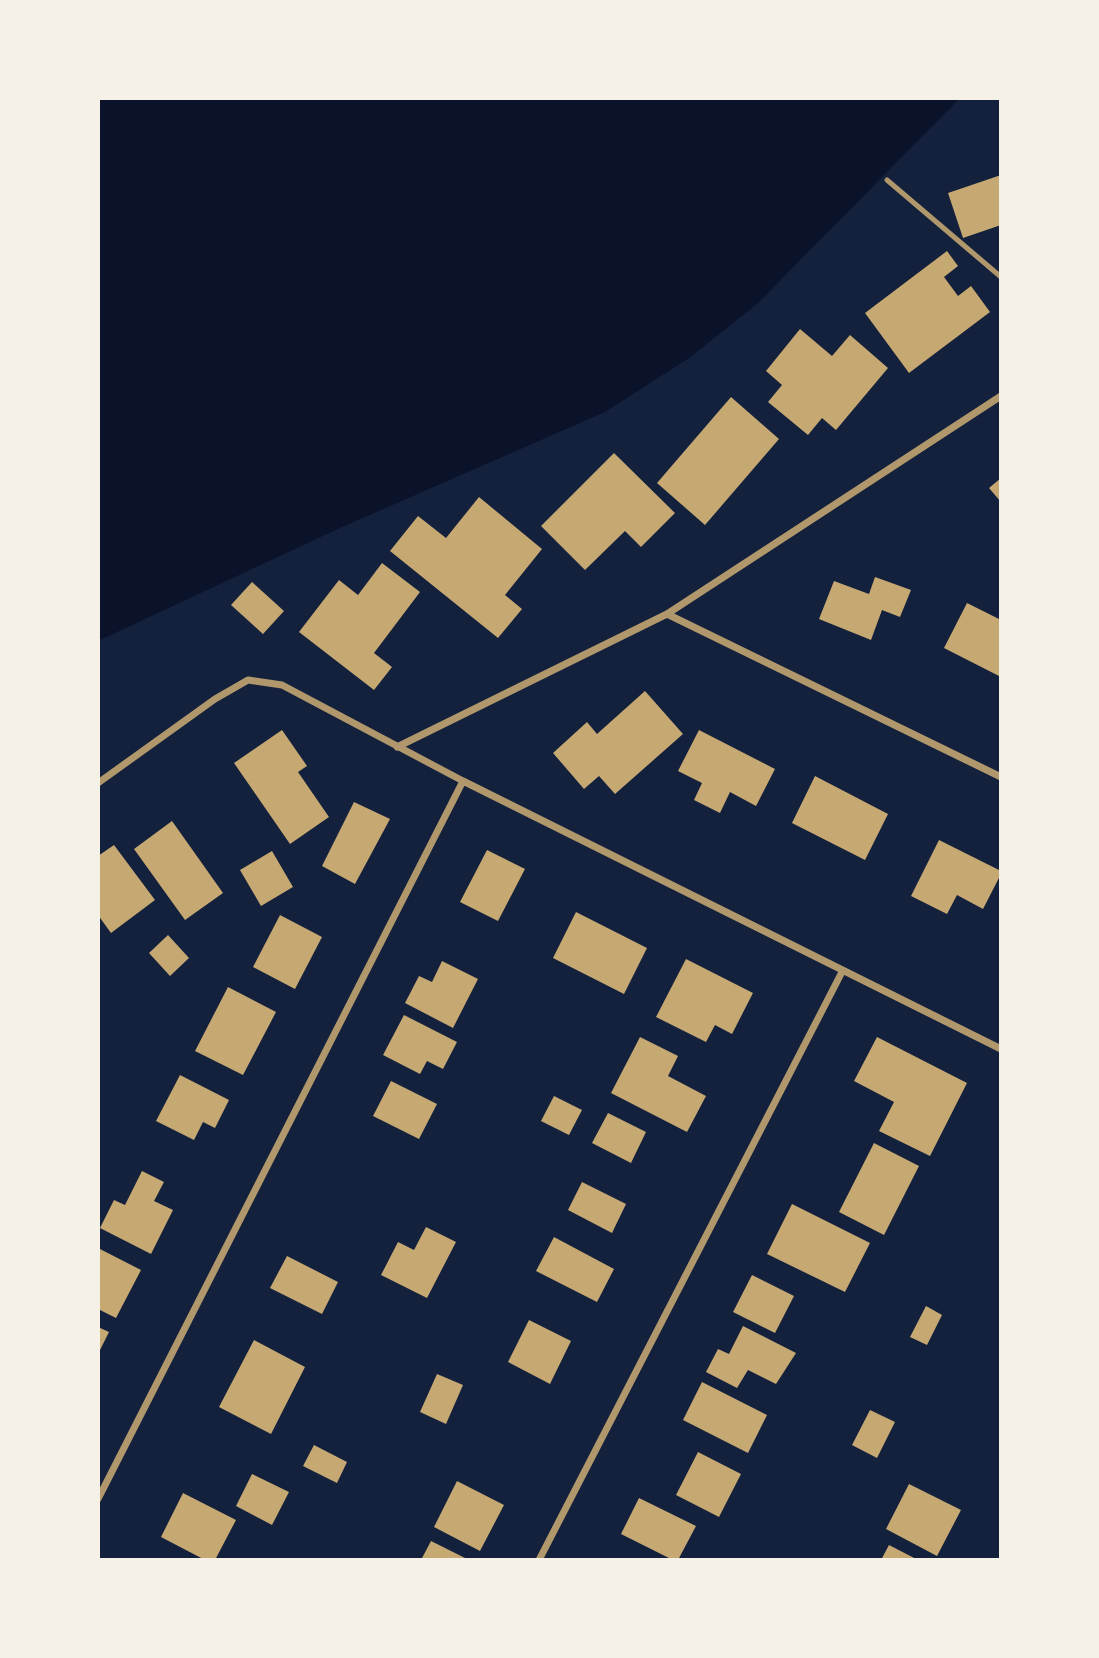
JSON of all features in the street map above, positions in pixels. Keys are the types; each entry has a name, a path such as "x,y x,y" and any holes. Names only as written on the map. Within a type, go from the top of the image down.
{"street":[{"path":"397,747 667,614 1001,396"},
{"path":"667,614 1001,777"},
{"path":"98,783 215,699 248,680 282,685 463,781 1001,1049"},
{"path":"98,1499 463,781"},
{"path":"539,1560 843,970"}],"lane":[{"path":"887,180 1001,276"}],"water":[{"path":"98,98 960,98 757,304 689,358 605,412 340,528 98,641"}],"building":[{"path":"1001,175 1001,225 963,238 948,193"},
{"path":"947,251 958,266 944,277 958,296 971,286 990,312 909,373 865,313"},
{"path":"800,329 832,356 850,335 888,368 836,430 822,418 808,435 768,402 782,385 766,371"},
{"path":"731,397 779,439 705,525 657,483"},
{"path":"614,453 675,513 641,547 625,531 585,570 541,526"},
{"path":"1001,478 1001,502 989,488"},
{"path":"479,497 542,549 505,595 522,609 498,638 390,551 418,516 446,538"},
{"path":"382,563 420,592 374,653 392,667 374,690 299,632 339,580 358,595"},
{"path":"875,577 911,590 900,617 882,610 871,640 819,619 834,581 869,594"},
{"path":"252,582 284,611 263,634 231,605"},
{"path":"967,603 1001,620 1001,677 944,648"},
{"path":"645,691 683,734 615,794 599,776 584,789 553,753 587,722 597,734"},
{"path":"282,730 307,766 298,772 329,817 290,844 234,763"},
{"path":"699,730 775,769 756,806 730,792 720,813 694,800 702,783 678,771"},
{"path":"815,776 888,814 865,860 792,823"},
{"path":"354,802 390,819 355,884 322,866"},
{"path":"172,821 223,893 185,920 134,849"},
{"path":"939,840 1001,871 983,909 957,895 947,914 911,896"},
{"path":"114,845 155,900 111,933 98,915 98,856"},
{"path":"487,850 525,869 498,921 460,902"},
{"path":"272,851 293,887 261,906 240,870"},
{"path":"576,912 647,948 624,994 553,958"},
{"path":"280,915 322,937 295,989 253,967"},
{"path":"168,935 189,958 170,976 149,953"},
{"path":"686,959 753,993 732,1034 715,1025 706,1042 656,1017"},
{"path":"442,961 478,979 453,1028 405,1003 419,976 432,982"},
{"path":"228,987 276,1012 243,1075 195,1051"},
{"path":"404,1015 457,1042 443,1069 427,1061 420,1074 383,1055"},
{"path":"640,1037 678,1056 668,1076 706,1096 687,1132 611,1093"},
{"path":"877,1037 967,1083 930,1156 879,1131 894,1102 854,1081"},
{"path":"180,1075 229,1100 215,1128 203,1122 194,1140 156,1121"},
{"path":"391,1081 437,1104 419,1139 373,1116"},
{"path":"554,1096 582,1110 569,1135 541,1121"},
{"path":"608,1113 646,1132 631,1163 592,1143"},
{"path":"874,1143 919,1166 884,1235 839,1212"},
{"path":"142,1171 164,1182 154,1201 173,1210 151,1254 100,1228 114,1200 125,1205"},
{"path":"582,1182 626,1204 612,1233 568,1210"},
{"path":"792,1204 870,1243 845,1292 767,1254"},
{"path":"426,1227 456,1242 427,1298 381,1275 398,1242 414,1250"},
{"path":"554,1237 614,1269 597,1302 536,1271"},
{"path":"98,1248 141,1270 116,1318 98,1309"},
{"path":"287,1256 338,1282 322,1314 270,1288"},
{"path":"752,1275 794,1296 775,1333 733,1312"},
{"path":"926,1306 942,1315 927,1345 910,1337"},
{"path":"529,1320 571,1341 550,1384 508,1362"},
{"path":"743,1326 796,1353 776,1384 748,1370 737,1388 706,1372 718,1349 729,1354"},
{"path":"98,1327 109,1332 98,1354"},
{"path":"254,1340 305,1367 271,1434 219,1407"},
{"path":"437,1374 463,1385 446,1424 420,1412"},
{"path":"702,1382 767,1415 748,1453 683,1420"},
{"path":"870,1410 895,1422 877,1458 852,1445"},
{"path":"314,1445 347,1462 337,1483 303,1466"},
{"path":"698,1452 741,1474 719,1517 676,1495"},
{"path":"252,1474 289,1492 272,1525 236,1506"},
{"path":"457,1481 504,1505 480,1551 434,1527"},
{"path":"909,1484 961,1510 937,1556 886,1529"},
{"path":"183,1493 236,1520 215,1560 205,1560 161,1537"},
{"path":"639,1498 696,1526 678,1560 621,1534"},
{"path":"431,1541 469,1560 421,1560"},
{"path":"889,1545 918,1560 881,1560"}]}
